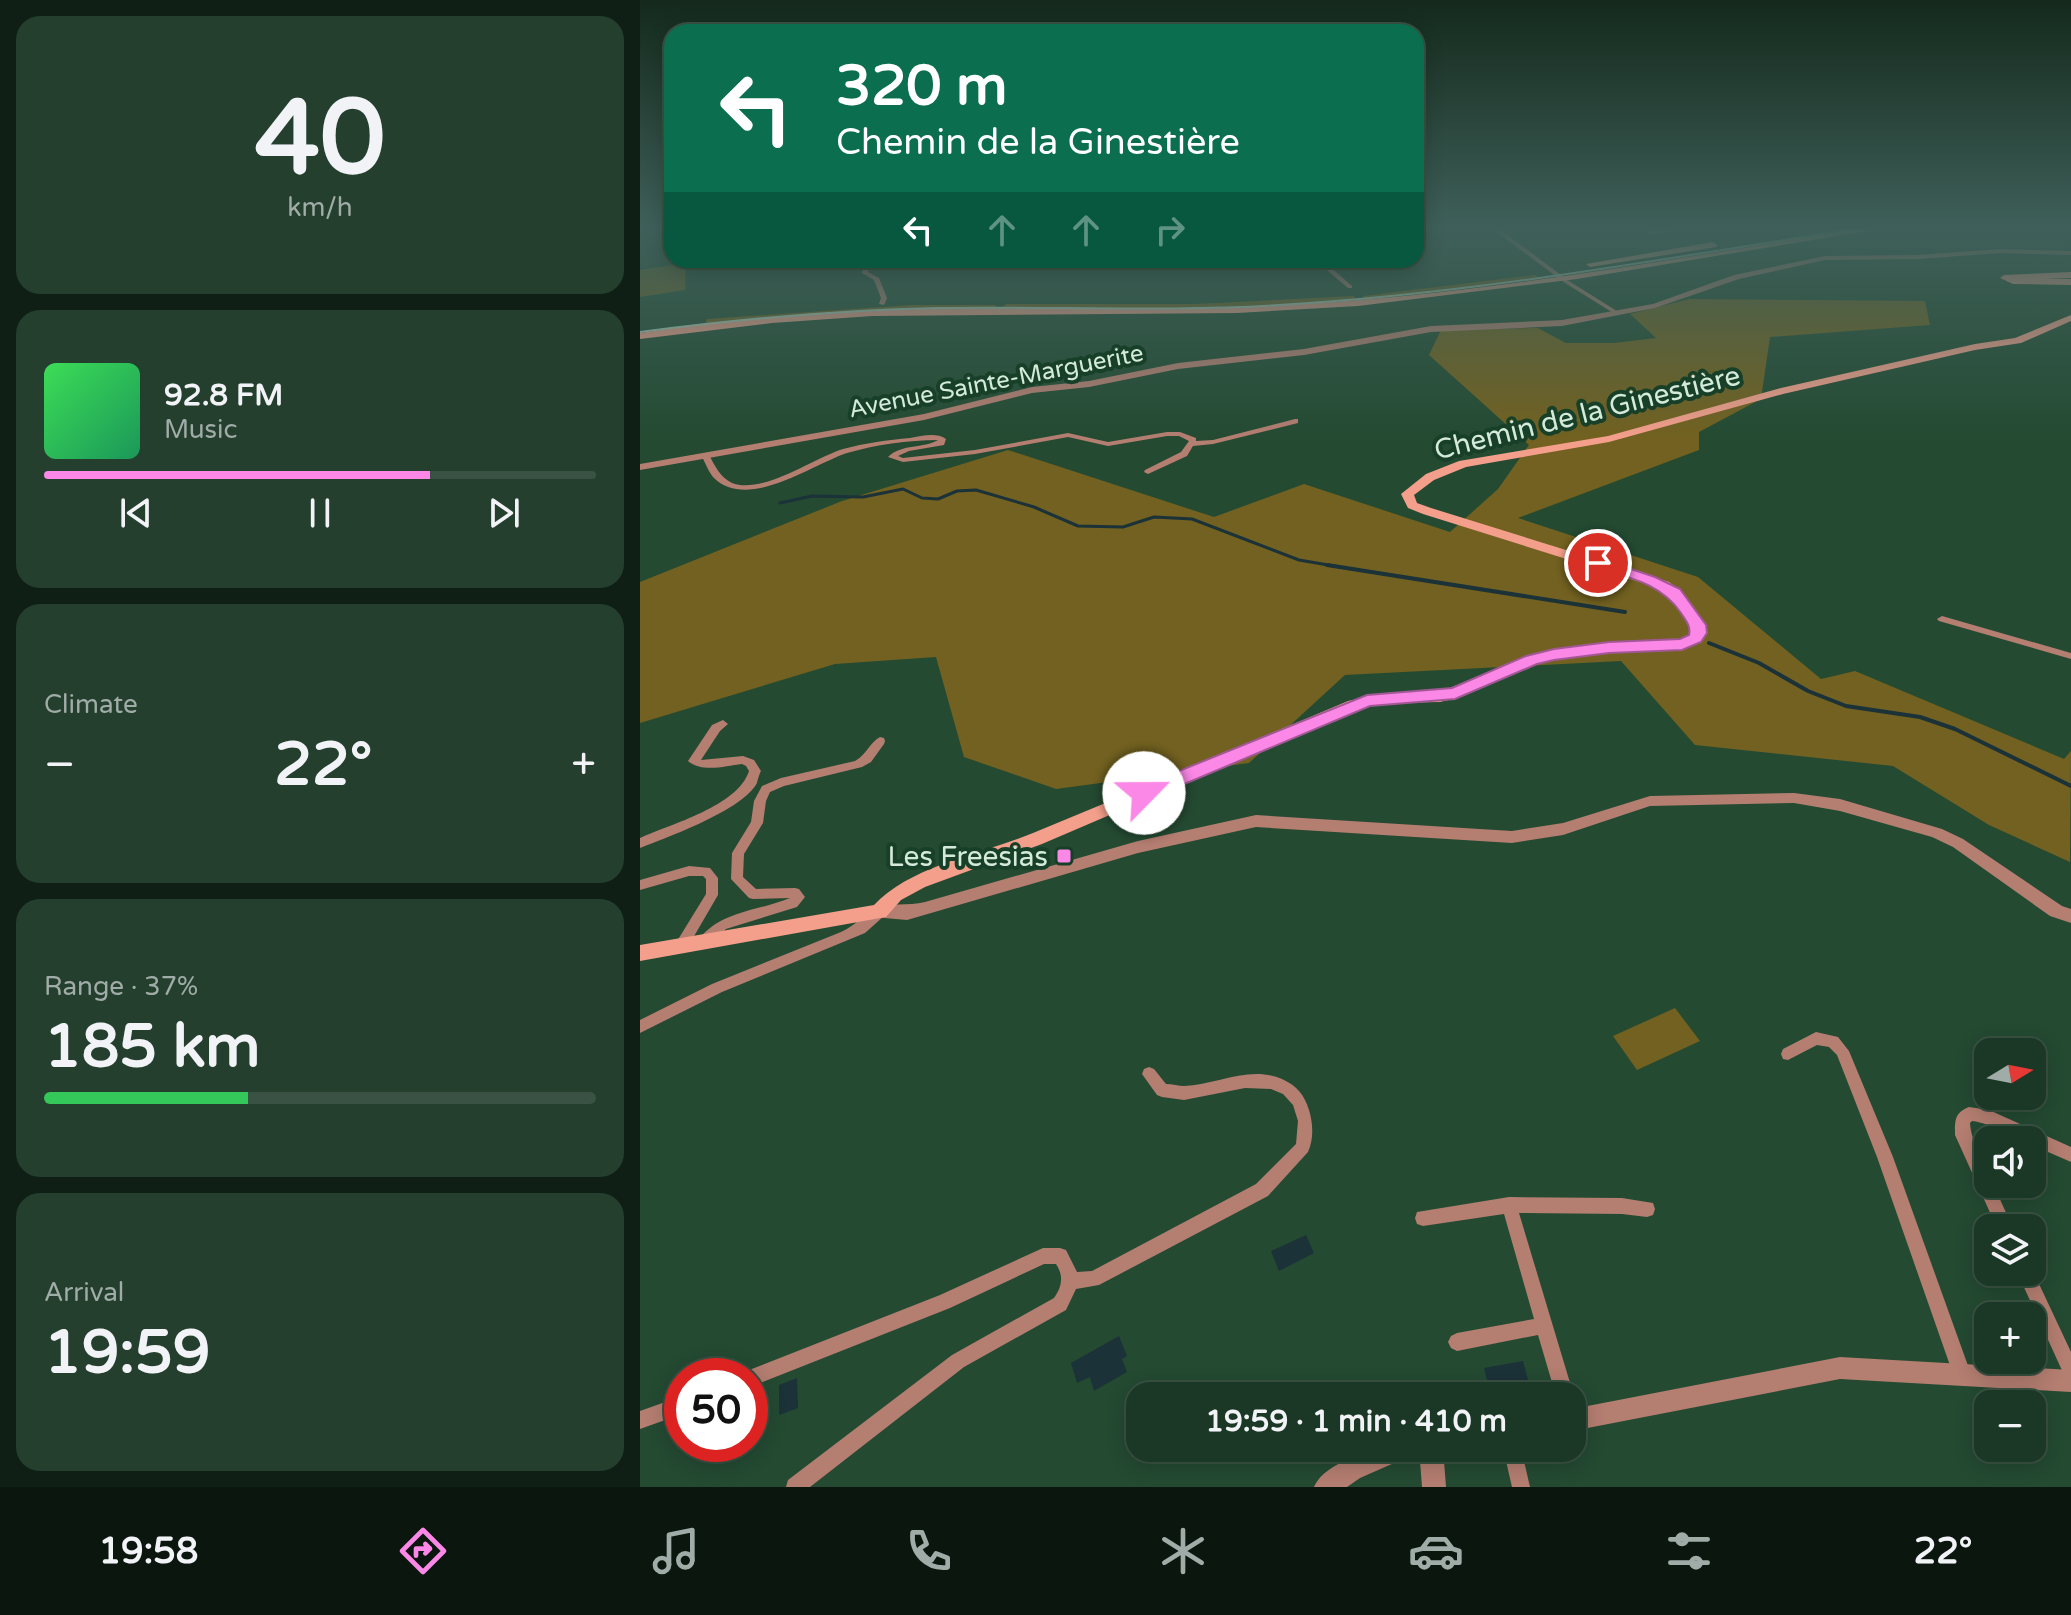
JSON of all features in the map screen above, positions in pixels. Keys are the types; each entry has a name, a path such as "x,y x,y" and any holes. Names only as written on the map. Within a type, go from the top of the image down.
{"main road":[{"path":"640,327 746,313 882,304 1276,299"},
{"path":"640,336 744,322 850,314 1161,312 1295,307 1384,299"},
{"name":"Chemin de la Ginestière","path":"879,912 895,895 919,882 1036,839 1353,705 1385,698 1440,697 1532,659 1582,650 1682,645 1695,639 1699,633 1683,602 1664,585 1412,505 1407,494 1430,477 1463,464 1609,439 1781,391 1975,347 2017,341 2071,318"},
{"path":"640,953 879,912"}],"street":[{"path":"882,304 884,299"},
{"path":"1596,299 1617,313"},
{"name":"Avenue Sainte-Marguerite","path":"640,467 924,417 1032,390 1089,384 1178,366 1304,352 1431,329 1543,326 1674,299"},
{"path":"1148,472 1184,454 1193,444 1213,442 1295,421"},
{"path":"706,457 717,477 727,484 748,487 775,482 850,450 938,437 942,439 941,443 904,449 892,457 903,460 975,452 1068,435 1108,444 1180,434 1189,436 1193,444"},
{"path":"1942,619 2071,656"},
{"path":"640,843 730,804 752,785 755,771 750,763 743,760 700,764 694,761 716,728 723,724"},
{"path":"703,942 722,925 793,903 799,897 795,893 753,894 737,879 738,853 757,823 760,801 766,789 781,782 858,764 867,759 880,741"},
{"path":"640,1027 717,988 846,936 879,912 907,913 925,909 1138,847 1256,821 1512,837 1563,829 1650,801 1794,798 1840,805 1937,833 1979,856 2056,911 2071,916"},
{"path":"640,885 689,871 706,871 712,878 708,903 681,946"},
{"path":"1788,1054 1816,1038 1833,1042 1842,1051 1885,1157 1962,1374"},
{"path":"1071,1281 1093,1279 1262,1190 1303,1147 1305,1121 1299,1101 1288,1089 1272,1082 1245,1081 1184,1093 1162,1090 1149,1074"},
{"path":"1999,1214 1963,1135 1962,1120 1969,1114 1984,1115 2071,1155"},
{"path":"1509,1205 1561,1382"},
{"path":"1423,1218 1509,1205 1647,1209"},
{"path":"768,1371 944,1302 1043,1256 1060,1256 1067,1265 1071,1281 1069,1293 1060,1304 958,1361 795,1487"},
{"path":"2032,1286 2071,1371"},
{"path":"1457,1342 1545,1325"},
{"path":"1586,1417 1840,1368 2071,1381"},
{"path":"640,1420 664,1411"},
{"path":"1326,1487 1370,1462"},
{"path":"1432,1462 1434,1487"},
{"path":"1515,1462 1521,1487"}],"shaded area":[{"path":"1287,299 1356,301 1197,310 1001,309 1006,304 1197,304"},
{"path":"1687,299 1925,301 1930,325 1770,337 1761,399 1699,432 1699,450 1518,518 1698,577 1821,679 1855,671 2064,759 2071,751 2070,862 1989,825 1893,766 1695,745 1621,661 1345,675 1249,763 1056,789 964,757 936,657 835,664 640,723 640,582 842,501 1008,450 1214,517 1304,484 1450,532 1498,489 1529,445 1429,355 1441,330 1538,328 1566,343 1614,343 1656,338 1630,314"},
{"path":"911,305 996,305 994,309 705,325 707,319"},
{"path":"1675,1008 1700,1041 1637,1070 1613,1036"}],"water":[{"path":"1306,1235 1314,1253 1279,1271 1271,1251"},
{"path":"1119,1336 1127,1356 1122,1359 1127,1372 1094,1391 1090,1377 1077,1383 1071,1363"},
{"path":"1523,1361 1528,1380 1488,1382 1484,1368"},
{"path":"797,1378 798,1408 779,1415 779,1385"}],"waterway":[{"path":"780,503 812,496 863,497 903,489 922,498 938,499 957,491 976,490 1034,507 1078,526 1123,527 1154,517 1192,519 1299,560 1340,567"},
{"path":"1327,565 1625,612"},
{"path":"1709,643 1759,663 1808,691 1846,706 1920,717 1955,729 2071,786"}],"tram line":[{"path":"640,332 788,316 900,309 1194,308 1356,299"}],"place":[{"name":"Les Freesias","path":"1064,856"}],"route":[{"path":"1144,793 1367,701 1440,697 1532,659 1554,654 1609,647 1682,645 1695,639 1699,633 1698,625 1675,593 1664,585 1598,563"}]}
